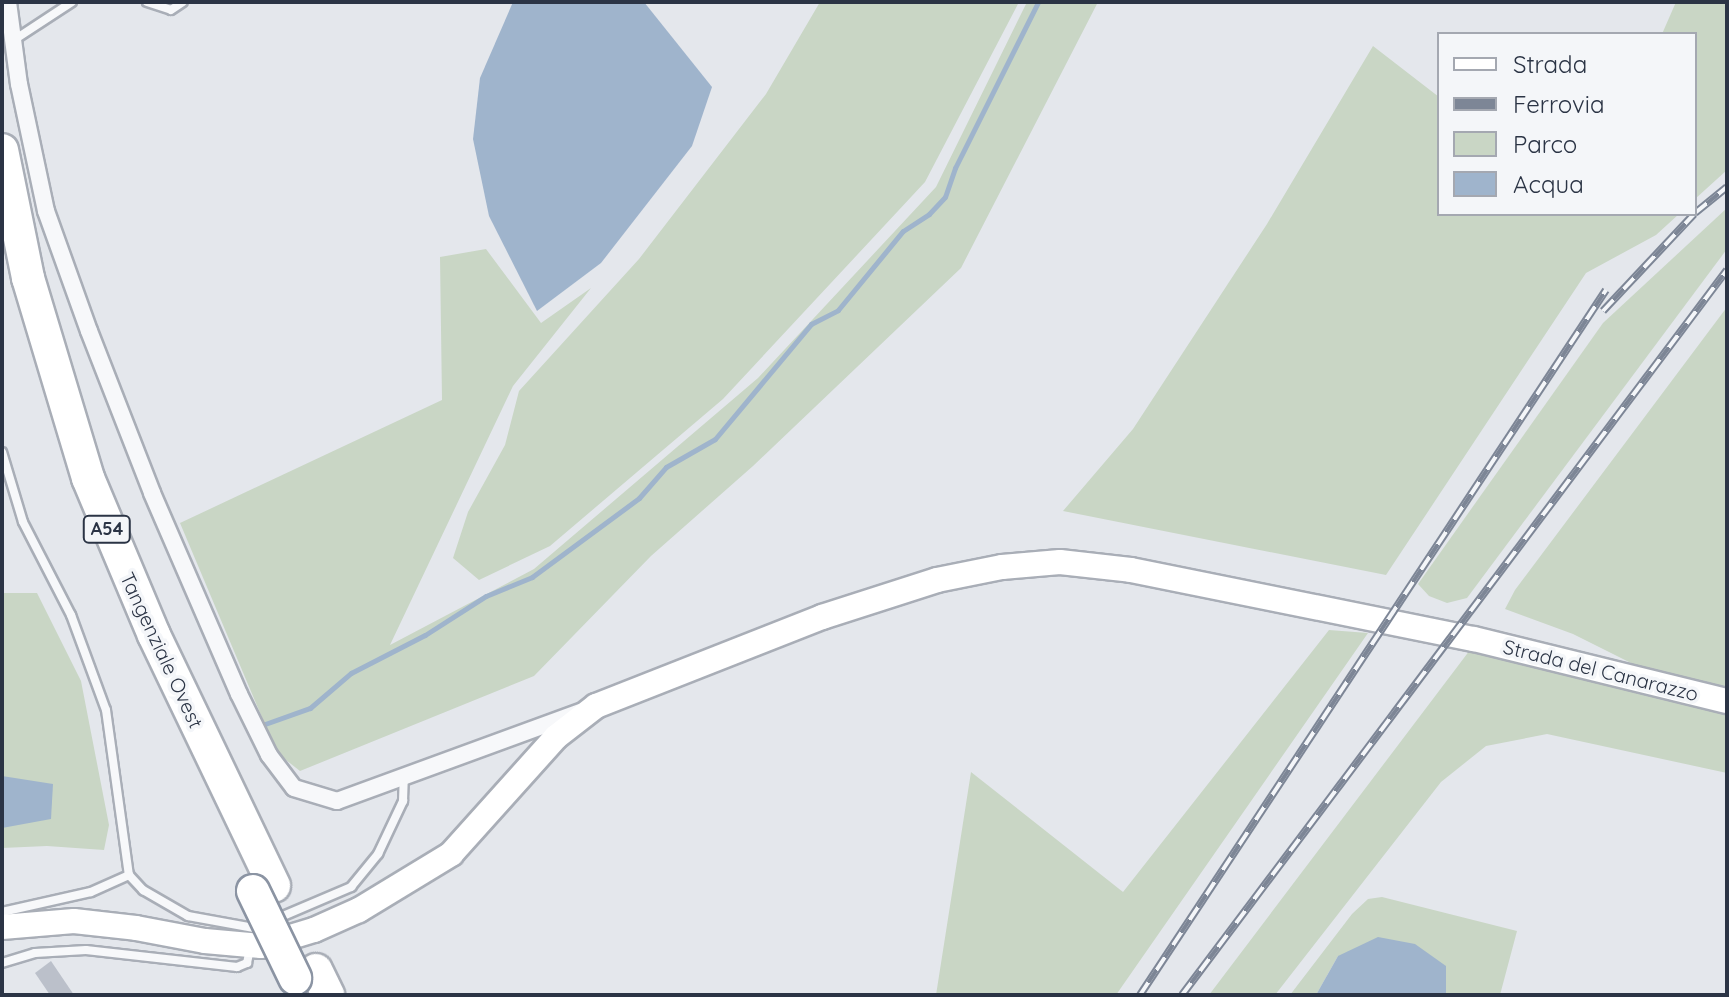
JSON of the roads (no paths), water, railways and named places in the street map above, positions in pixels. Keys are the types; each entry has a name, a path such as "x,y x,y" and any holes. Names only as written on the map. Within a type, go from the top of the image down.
{"highway":[{"name":"Tangenziale Ovest","path":"2,150 28,278 88,478 264,888"},
{"name":"Tangenziale Ovest","path":"2,260 44,414 82,522 130,633 311,984"}],"street":[{"path":"8,2 46,211 152,493 269,755 294,788 337,801 596,706"},
{"name":"Strada del Canarazzo","path":"2,927 74,921 261,946 314,930 359,910 451,854 556,737 596,706 822,617 937,580 1002,567 1060,562 1131,570 1474,639 1727,701"},
{"path":"510,736 530,742 538,757"}],"lane":[{"path":"13,40 72,2"},
{"path":"147,2 171,10 183,2"},
{"path":"2,452 23,522 71,615 106,710 129,875 143,890 188,916 254,928 325,901 351,887 378,854 403,801 404,777"},
{"path":"2,912 91,892 129,875"},
{"path":"314,930 325,901"},
{"path":"2,963 35,953 86,950 237,967 247,963 251,945"}],"water":[{"path":"513,2 644,2 712,87 692,146 601,263 537,311 489,216 473,139 480,78"},
{"path":"2,776 53,784 51,819 2,828"},
{"path":"1378,937 1415,944 1446,966 1446,995 1316,995 1338,956"}],"waterway":[{"path":"265,724 310,708 351,673 425,635 486,596 532,577 639,498 666,467 715,439 811,324 838,310 903,231 929,214 945,197 955,168 1038,2"}],"railway":[{"path":"1697,211 1727,187"},
{"path":"1603,311 1692,216"},
{"path":"1182,995 1727,270"},
{"path":"1140,995 1606,290"}]}
